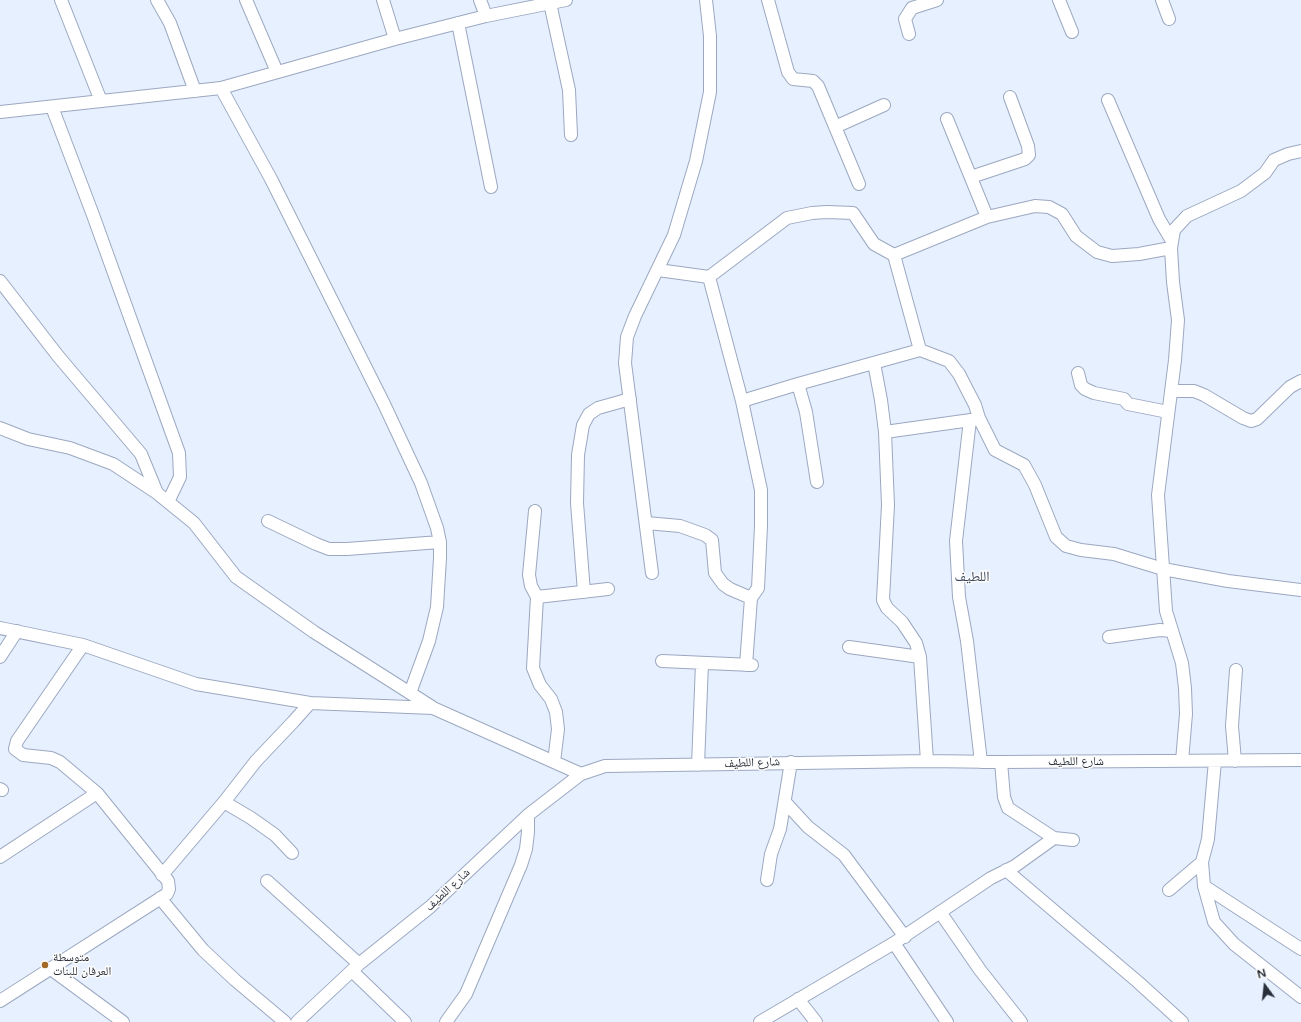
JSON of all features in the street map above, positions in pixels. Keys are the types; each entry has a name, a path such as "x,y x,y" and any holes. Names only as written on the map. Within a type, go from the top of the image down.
{"street":[{"path":"61,0 101,101"},
{"path":"158,0 170,23 195,91"},
{"path":"246,0 277,72"},
{"path":"383,0 395,39"},
{"path":"480,0 486,16"},
{"path":"0,112 221,88 395,39 486,16 566,0"},
{"path":"652,573 625,363 627,337 635,316 674,235 696,161 710,92 710,36 706,0"},
{"path":"768,0 788,72 793,79 812,82 818,86 859,184"},
{"path":"909,34 905,19 912,8 937,0"},
{"path":"1059,0 1072,32"},
{"path":"1162,0 1169,19"},
{"path":"550,3 569,90 571,136"},
{"path":"458,23 491,186"},
{"path":"221,88 271,179 384,404 421,483 437,528 440,542 436,607 429,641 410,693"},
{"path":"970,176 1025,159 1029,155 1028,146 1010,97"},
{"path":"1108,100 1159,219 1172,245"},
{"path":"835,127 884,105"},
{"path":"52,107 93,215 179,453 180,477 168,502"},
{"path":"947,119 987,217"},
{"path":"1182,761 1186,714 1185,688 1182,663 1166,611 1158,495 1178,320 1173,282 1172,245 1174,230 1187,216 1241,191 1265,173 1274,160 1288,154 1301,151"},
{"path":"894,255 987,217 1035,206 1049,207 1062,214 1076,236 1097,252 1112,256 1139,254 1172,245"},
{"path":"658,270 709,277 787,218 812,213 853,213 874,244 894,255 920,350"},
{"path":"662,661 749,665 751,598 758,588 761,490 742,401 709,277"},
{"path":"0,282 58,356 141,454 157,493"},
{"path":"742,401 920,350 949,361 959,374 975,405 975,419 956,541 959,597 967,641 981,762"},
{"path":"874,363 881,400 888,505 884,600 887,608 902,622 916,643 920,656 927,761"},
{"path":"1078,372 1081,385 1085,389 1124,399 1128,404 1168,412"},
{"path":"1171,391 1194,391 1251,421 1257,419 1290,387 1301,381"},
{"path":"798,384 806,412 817,482"},
{"path":"584,592 577,503 578,455 583,425 589,414 598,408 630,399"},
{"path":"884,432 975,419"},
{"path":"975,419 995,450 1024,466 1035,485 1056,537 1066,546 1081,550 1114,554 1162,569 1228,581 1301,590"},
{"path":"0,428 28,439 70,448 113,464 157,493 194,523 236,577 314,632 433,708 581,774"},
{"path":"535,511 528,575 531,586 537,598 533,668 540,685 551,699 556,712 558,729 554,762"},
{"path":"268,521 329,549 440,542"},
{"path":"646,523 680,526 705,535 712,540 715,573 722,584 751,598"},
{"path":"537,598 608,589"},
{"path":"0,628 83,645 196,684 310,702 433,708"},
{"path":"1109,637 1160,630 1172,631"},
{"path":"0,657 17,631"},
{"path":"0,1001 160,898 170,889 168,881 97,793 60,762 51,758 23,755 16,749 17,741 83,645"},
{"path":"849,648 920,656"},
{"path":"698,765 702,663"},
{"path":"1235,761 1232,726 1236,670"},
{"path":"162,875 224,802 256,761 310,702"},
{"name":"شارع اللطيف","path":"297,1022 356,968 430,908 528,815 581,774 605,766 791,762 1301,760"},
{"path":"1215,761 1208,839 1202,862 1204,886 1214,922 1234,944 1301,997"},
{"path":"767,880 771,854 780,829 791,762"},
{"path":"1001,762 1004,797 1008,808 1054,838 1073,840"},
{"path":"0,857 97,793"},
{"path":"224,802 251,818 275,835 292,853"},
{"path":"785,802 808,826 844,855 905,937"},
{"path":"446,1022 466,994 521,865 526,844 528,815"},
{"path":"760,1022 905,937 990,878 1015,866 1054,838"},
{"path":"1169,890 1202,862"},
{"path":"1006,870 1138,982 1182,1022"},
{"path":"267,881 356,968 406,1022"},
{"path":"1204,886 1301,949"},
{"path":"160,898 203,950 235,980 285,1022"},
{"path":"940,912 980,970 1021,1022"},
{"path":"894,943 947,1022"},
{"path":"51,969 123,1022"},
{"path":"798,999 816,1022"}],"place":[{"name":"متوسطة العرفان للبنات","path":"45,965"}],"district":[{"name":"اللطيف","path":"972,577"}]}
